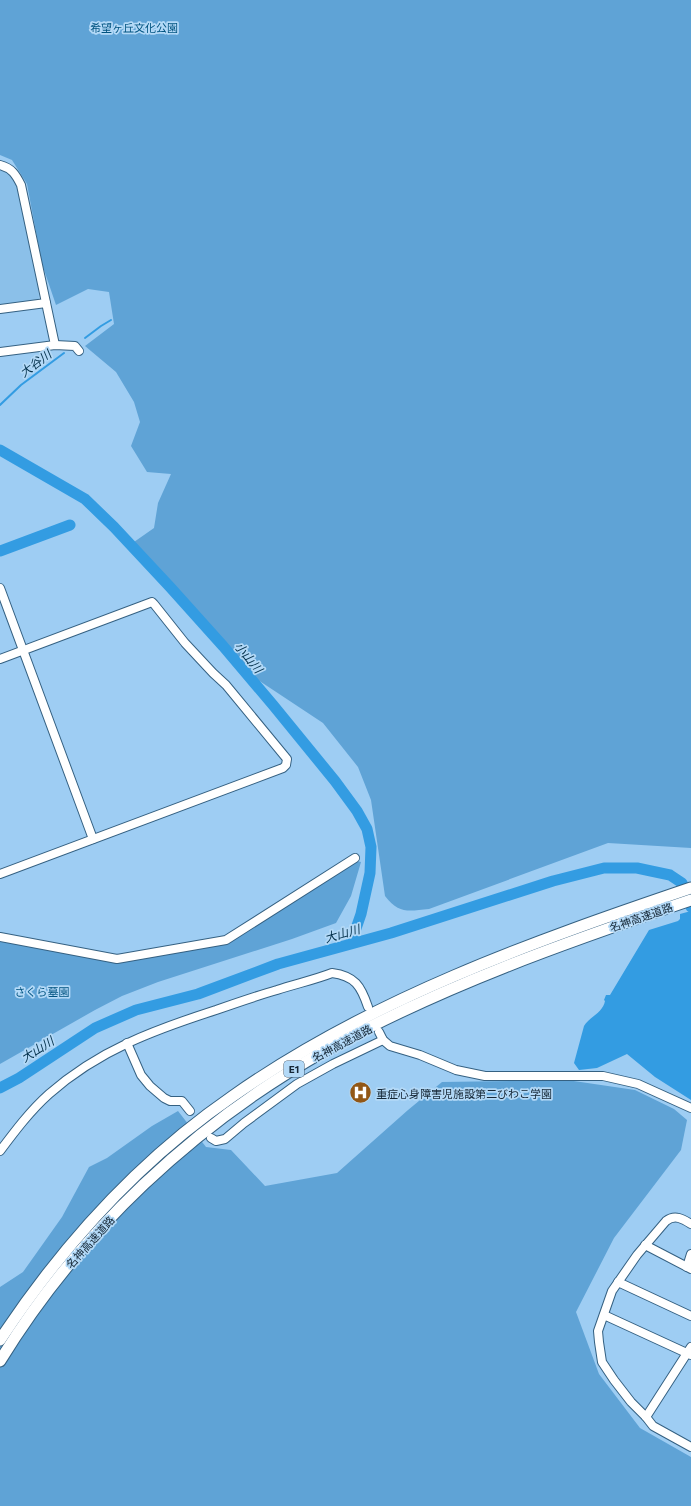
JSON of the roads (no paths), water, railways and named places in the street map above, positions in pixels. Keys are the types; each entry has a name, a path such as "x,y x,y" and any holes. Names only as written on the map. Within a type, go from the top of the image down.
{"highway":[{"name":"名神高速道路","path":"0,1340 24,1304 97,1215 154,1159 194,1125 232,1096 280,1064 322,1040 410,996 508,954 691,888"},
{"name":"名神高速道路","path":"0,1361 33,1310 63,1272 100,1229 130,1198 201,1134 238,1106 285,1074 327,1049 457,987 560,946 691,900"}],"street":[{"path":"0,165 7,167 15,173 21,185 55,345"},
{"path":"0,309 46,303"},
{"path":"0,352 55,345 75,346 79,351"},
{"path":"0,588 93,839"},
{"path":"0,659 152,602 185,643 212,673 226,685 287,759 286,765 283,768 0,874"},
{"path":"0,937 117,959 226,940 355,858"},
{"path":"0,1151 20,1125 50,1093 85,1067 127,1043 193,1017 274,990 332,974 341,974 357,983 362,989 368,1007"},
{"path":"379,1032 390,1046 420,1055 466,1073 485,1076 603,1076 638,1084 691,1108"},
{"path":"211,1138 216,1141 225,1139 297,1084 384,1040"},
{"path":"127,1043 141,1075 150,1086 164,1098 170,1101 182,1102 190,1111"},
{"path":"691,1224 681,1218 670,1218 666,1221 612,1291 598,1331 602,1362 631,1402 653,1426 691,1447"},
{"path":"646,1245 689,1268 691,1254"},
{"path":"618,1282 691,1316"},
{"path":"604,1315 690,1352 646,1417"}],"waterway":[{"name":"大谷川","path":"85,338 111,320"},
{"name":"大谷川","path":"0,405 21,385 64,353"},
{"name":"小山川","path":"0,450 85,499 114,527 223,646 335,781 357,811 367,829 371,847 370,873 361,914 351,943"},
{"path":"0,551 70,525"},
{"name":"大山川","path":"0,1088 19,1078 95,1028 136,1010 198,994 278,964 391,933 553,881 604,868 637,868 670,875 682,883 691,907"}],"place":[{"name":"重症心身障害児施設第二びわこ学園","path":"360,1093"}],"park label":[{"name":"希望ヶ丘文化公園","path":"134,27"},
{"name":"さくら墓園","path":"42,991"}]}
